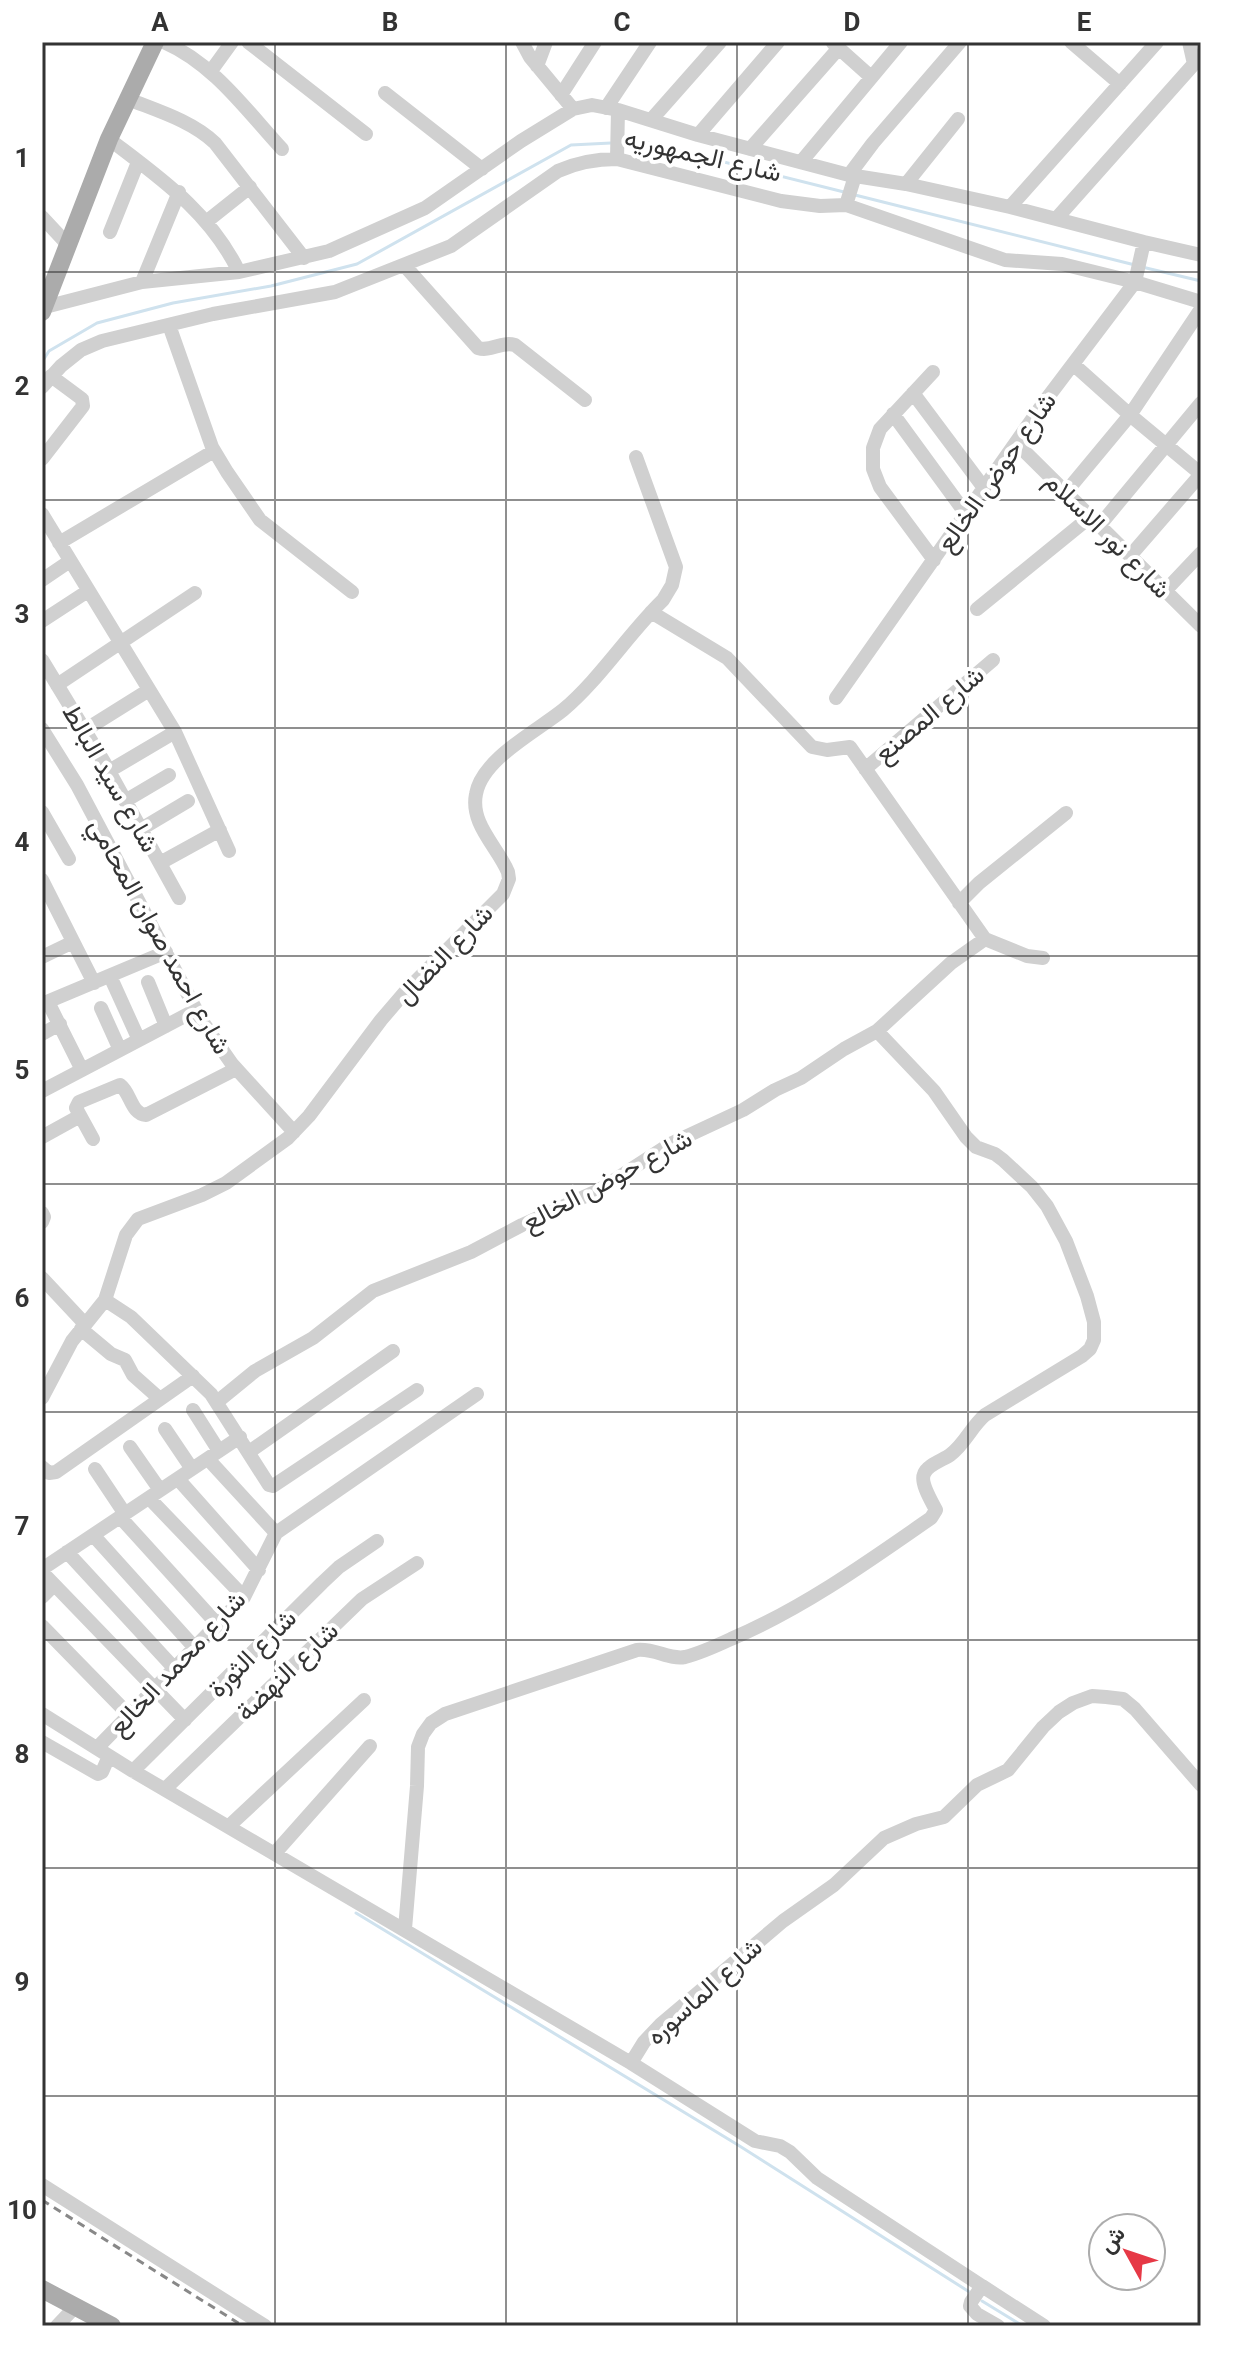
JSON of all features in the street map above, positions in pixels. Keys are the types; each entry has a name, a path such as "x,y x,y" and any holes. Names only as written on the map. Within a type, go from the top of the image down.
{"main road":[{"path":"44,310 109,139 155,42"},
{"path":"42,2289 105,2325"}],"street":[{"path":"164,42 211,71 282,149"},
{"path":"211,71 232,42"},
{"path":"248,42 366,134"},
{"path":"522,42 537,66 573,109"},
{"path":"537,66 546,42"},
{"path":"561,95 595,42"},
{"path":"617,154 614,114 650,42"},
{"path":"651,120 720,42"},
{"path":"698,135 778,42"},
{"path":"801,162 901,42"},
{"path":"847,202 852,178 960,42"},
{"path":"1071,42 1120,84"},
{"path":"1010,207 1157,42"},
{"path":"1056,219 1198,60 1189,42"},
{"path":"750,149 835,45 871,77"},
{"path":"385,93 482,169"},
{"path":"128,99 207,135 304,258"},
{"name":"شارع الجمهوريه","path":"44,310 142,282 239,272 329,251 425,208 521,141 573,109 592,105 614,114 651,120 852,178 906,184 1010,207 1056,219 1142,249 1201,255"},
{"path":"906,184 958,119"},
{"path":"109,139 179,192 206,222 239,272"},
{"name":"شارع الجمهوريه","path":"47,382 81,350 102,341 335,292 404,265 451,246 558,171 577,162 617,154 781,201 820,206 847,202 1013,262 1062,264 1136,277 1201,302"},
{"path":"110,232 138,162"},
{"path":"206,222 250,187"},
{"path":"142,282 179,192"},
{"path":"42,217 69,246"},
{"name":"شارع حوض الخالع","path":"836,698 1136,277 1142,249"},
{"path":"404,265 478,348 485,350 507,343 515,345 585,400"},
{"path":"1066,492 1130,415 1201,309"},
{"path":"169,325 214,451 260,520 352,592"},
{"path":"1073,364 1201,474 1130,556"},
{"path":"933,372 880,429 873,448 873,469 880,487 934,560"},
{"path":"42,459 83,406 82,399 47,382"},
{"path":"913,393 984,488"},
{"path":"977,609 1095,521 1168,445 1201,403"},
{"path":"893,414 966,514"},
{"name":"شارع نور الاسلام","path":"1016,443 1165,591 1198,619"},
{"path":"59,543 214,451"},
{"name":"شارع النضال","path":"42,1398 47,1376 105,1300 126,1235 138,1219 226,1183 294,1132 397,1001 503,894 508,872 482,828 475,806 479,783 485,772 565,709 663,600 672,585 676,567 636,457"},
{"path":"42,514 175,732 229,851"},
{"path":"1165,591 1201,553"},
{"path":"42,580 70,561"},
{"path":"42,621 88,591"},
{"path":"57,685 195,593"},
{"path":"651,612 727,658 812,747 827,750 850,747 985,939 1027,956 1043,958"},
{"name":"شارع سيد البالط","path":"42,660 109,771 179,898"},
{"name":"شارع المصنع","path":"865,769 993,660"},
{"path":"85,730 149,690"},
{"name":"شارع احمد صوان المحامي","path":"42,729 77,785 196,1010 236,1069 294,1132"},
{"path":"109,771 175,732"},
{"path":"125,801 169,775"},
{"path":"141,829 188,801"},
{"path":"42,812 69,859"},
{"path":"959,903 979,883 1066,813"},
{"path":"160,863 220,830"},
{"path":"42,880 94,983"},
{"name":"شارع حوض الخالع","path":"217,1402 255,1371 325,1329 373,1291 471,1252 599,1190 670,1144 751,1106 801,1078 877,1031 943,970 985,939"},
{"path":"42,957 69,944"},
{"path":"82,1070 60,1024 45,1003 166,952"},
{"path":"110,976 139,1040"},
{"path":"148,982 166,1026"},
{"path":"101,1008 120,1050"},
{"path":"42,1091 196,1010"},
{"path":"42,1034 60,1024"},
{"path":"405,1929 418,1747 431,1723 445,1714 637,1650 649,1649 674,1658 685,1657 769,1623 931,1518 936,1510 924,1483 925,1471 953,1453 985,1415 1090,1349 1094,1340 1094,1322 1087,1296 1066,1241 1047,1206 1003,1160 976,1147 966,1137 934,1091 877,1031"},
{"path":"93,1139 76,1108 79,1102 118,1085 125,1088 136,1112 143,1115 236,1069"},
{"path":"42,1137 80,1116"},
{"path":"42,1213 42,1222"},
{"path":"45,1286 111,1354 125,1360 133,1375 160,1399"},
{"path":"105,1300 131,1317 217,1402 269,1485 274,1486 417,1390"},
{"path":"249,1452 393,1351"},
{"path":"42,1467 49,1473 56,1472 193,1376"},
{"path":"193,1410 214,1455 276,1533 477,1394"},
{"path":"165,1429 192,1469"},
{"path":"185,1720 42,1570 240,1437"},
{"path":"130,1447 154,1494 244,1597"},
{"path":"95,1469 123,1516 218,1625"},
{"path":"178,1479 259,1570"},
{"name":"شارع محمد الخالع","path":"103,1752 128,1714 244,1597 276,1533"},
{"path":"93,1535 195,1648"},
{"name":"شارع الثورة","path":"133,1771 322,1583 377,1541"},
{"path":"67,1552 174,1668"},
{"name":"شارع النهضة","path":"165,1789 362,1599 417,1563"},
{"path":"42,1597 54,1585"},
{"path":"45,1636 128,1714"},
{"name":"شارع الماسوره","path":"42,1714 133,1771 631,2063 644,2042 661,2024 783,1921 834,1885 884,1838 949,1814 977,1785 1008,1770 1043,1727 1073,1703 1092,1696 1123,1699 1201,1785"},
{"path":"229,1826 364,1700"},
{"path":"42,1742 98,1774 104,1768 103,1752"},
{"path":"275,1853 370,1746"},
{"path":"631,2063 755,2141 780,2146 790,2152 817,2178 1044,2326"},
{"path":"42,2185 265,2326"},
{"path":"982,2286 970,2306 977,2314 998,2326"},
{"path":"57,2326 75,2307"}],"waterway":[{"path":"622,142 640,141 844,192"},
{"path":"42,362 49,351 97,323 173,303 271,286 357,264 571,145 611,143"},
{"path":"855,195 1135,265"},
{"path":"1142,267 1201,281"},
{"path":"356,1913 738,2145 971,2293"},
{"path":"982,2301 1023,2326"}],"railway":[{"path":"42,2200 243,2326"}]}
